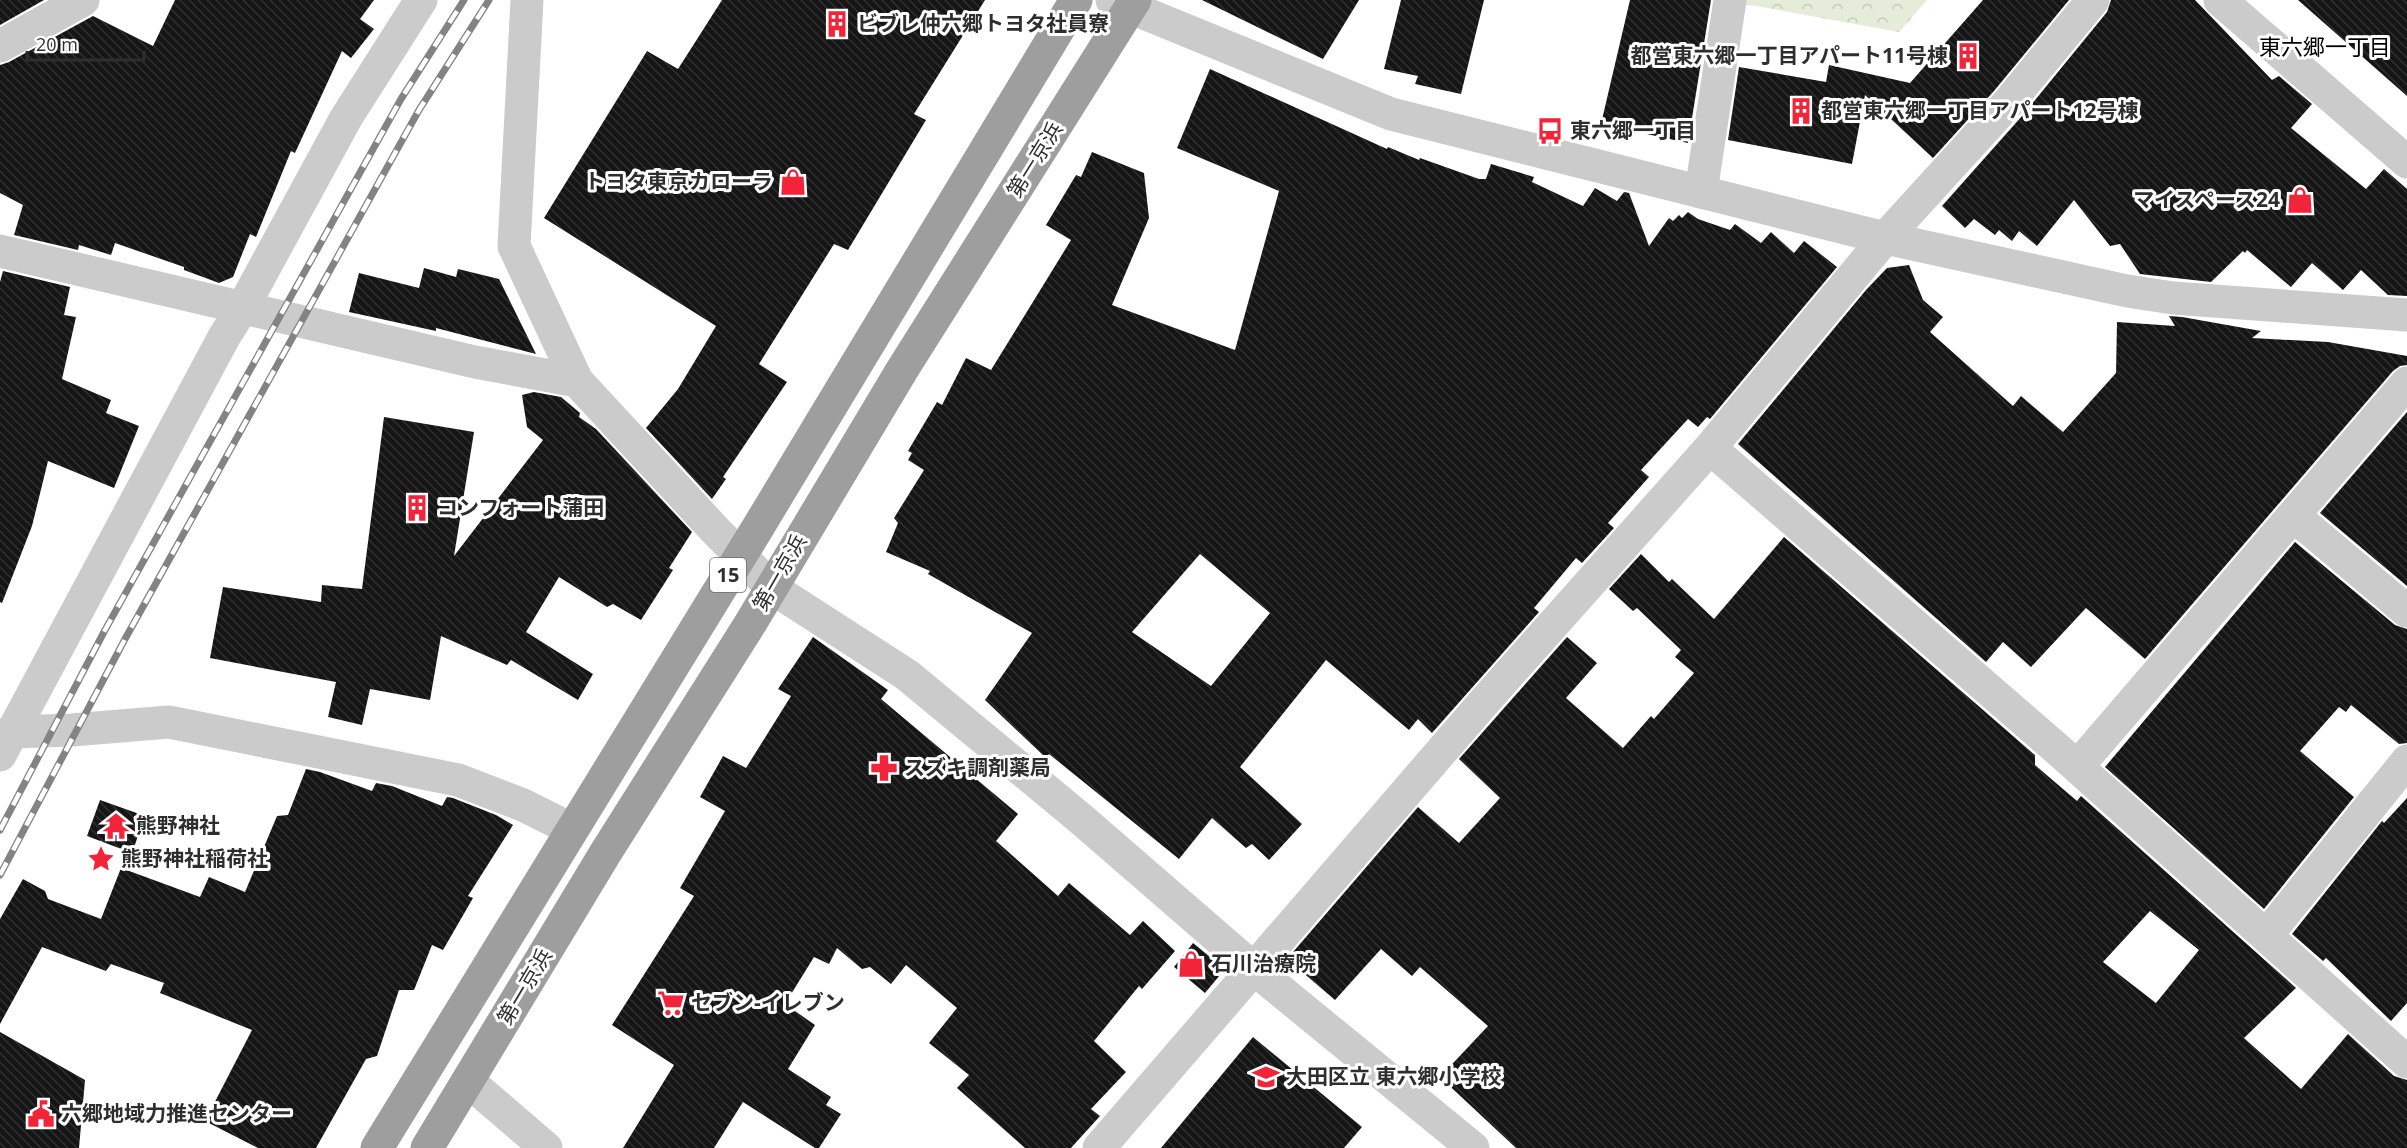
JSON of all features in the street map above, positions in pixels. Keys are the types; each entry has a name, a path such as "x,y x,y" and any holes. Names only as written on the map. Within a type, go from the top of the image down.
{"highway":[{"name":"第一京浜","path":"377,1148 1076,0"},
{"name":"第一京浜","path":"427,1148 606,852 772,588 808,524 1126,3"}],"street":[{"path":"0,46 83,0"},
{"path":"4,741 346,118 421,0"},
{"path":"527,0 514,246 577,381 772,588 907,675 1081,819 1254,969 1473,1148"},
{"path":"1701,192 1730,0"},
{"path":"1099,1148 1484,702 1710,448 1885,238 2008,103 2093,0"},
{"path":"2220,0 2407,162"},
{"path":"1126,3 1391,114 1885,238 2127,291 2173,298 2407,315"},
{"path":"0,251 475,362 577,381"},
{"path":"2077,767 2407,383"},
{"path":"1710,448 2077,767 2407,1062"},
{"path":"2294,516 2407,611"},
{"path":"4,741 72,730 169,722 458,780 523,805 571,829"},
{"path":"2266,936 2407,761"},
{"path":"468,1081 546,1148"}],"green space":[{"path":"1746,0 1927,0 1899,32 1745,4"}],"building":[{"path":"0,0 44,0 0,25"},
{"path":"175,0 374,0 360,19 374,29 351,58 342,51 295,153 291,151 256,237 250,234 233,277 219,283 184,270 184,267 115,243 111,255 79,245 78,250 14,235 23,205 0,193 0,65 93,16 153,46"},
{"path":"722,0 985,0 914,114 926,120 848,250 834,244 759,364 787,382 723,477 726,479 712,499 646,428 678,389 716,326 544,218 647,51 678,69"},
{"path":"1202,0 1359,0 1323,59"},
{"path":"1401,0 1484,0 1461,94 1415,84 1418,76 1384,69"},
{"path":"1630,0 1711,0 1688,143 1601,124"},
{"path":"1983,0 2069,0 1994,91 1933,158 1865,95 1852,164 1728,140 1739,67 1826,82 1829,65 1910,83"},
{"path":"2111,0 2195,0 2272,80 2279,76 2312,104 2291,128 2366,189 2384,169 2407,189 2407,296 2388,295 2361,270 2343,290 2312,263 2291,287 2247,250 2245,253 2243,251 2211,282 2140,274 2120,244 2110,246 2074,200 2037,246 2019,231 2012,241 1999,230 1995,235 1974,219 1965,228 1942,206 2022,116 2107,12"},
{"path":"2298,0 2407,0 2407,96"},
{"path":"1210,69 1387,149 1388,147 1419,160 1420,158 1479,179 1486,179 1491,164 1534,177 1532,182 1583,206 1595,188 1617,201 1624,192 1629,193 1649,246 1669,218 1673,221 1679,215 1682,218 1688,212 1698,219 1730,230 1735,224 1761,243 1771,232 1794,253 1804,241 1837,267 1710,419 1707,417 1698,427 1688,419 1641,470 1649,477 1608,523 1614,528 1582,563 1576,558 1534,608 1539,612 1432,733 1418,719 1409,730 1326,660 1240,767 1302,824 1269,860 1252,844 1246,848 1212,818 1179,859 1049,754 1046,758 985,700 1032,633 928,574 930,571 886,552 898,523 894,518 924,470 908,460 912,453 908,451 937,402 942,405 966,358 991,370 1071,240 1046,225 1076,175 1081,177 1092,152 1144,173 1149,218 1112,305 1235,350 1279,191 1177,148","holes":["1200,554 1270,613 1211,686 1132,632"]},
{"path":"1909,265 1923,300 1943,317 1930,332 2013,406 2021,396 2063,432 2116,373 2117,322 2175,326 2169,316 2182,317 2261,331 2252,338 2328,342 2407,356 2407,365 2400,366 2393,371 2145,659 2086,608 2031,667 2003,642 1986,662 1738,444 1866,290 1887,268"},
{"path":"424,268 456,277 458,269 499,279 536,354 436,328 436,331 349,312 359,273 419,288"},
{"path":"3,271 70,287 64,315 76,317 62,379 111,400 106,413 139,426 114,488 48,461 32,526 2,603 0,602 0,282"},
{"path":"534,392 561,397 580,413 579,417 596,429 692,532 669,568 673,570 641,620 613,604 607,607 559,577 526,632 593,674 578,700 511,660 507,665 441,636 430,700 370,689 362,725 328,717 336,682 210,658 223,587 321,602 322,585 362,589 384,417 474,432 454,556 543,440 527,427 522,395"},
{"path":"2407,412 2407,586 2320,513"},
{"path":"1784,537 2035,755 2035,765 2077,801 2081,796 2296,988 2244,1038 2301,1089 2348,1034 2394,1076 2407,1080 2407,1148 1516,1148 1440,1077 1488,1026 1420,967 1412,976 1381,949 1335,1000 1287,959 1418,807 1459,843 1500,798 1459,759 1567,637 1597,663 1566,698 1623,748 1651,716 1654,719 1694,673 1675,657 1681,650 1637,608 1633,611 1609,589 1641,554 1669,582 1672,579 1714,619","holes":["2150,911 2199,950 2156,1003 2103,962"]},
{"path":"2295,542 2395,625 2407,629 2407,743 2399,744 2351,705 2346,712 2339,707 2300,751 2354,797 2264,909 2105,767"},
{"path":"813,637 888,690 881,699 1018,814 996,841 1058,896 1069,883 1130,935 1143,921 1175,951 1142,989 1139,986 1094,1041 1126,1072 1091,1109 1100,1116 1071,1148 1025,1148 957,1088 969,1075 929,1043 957,1008 906,965 891,984 870,967 862,969 837,948 829,964 814,957 785,1004 815,1025 788,1069 831,1097 826,1105 841,1114 819,1148 815,1148 743,1102 714,1148 623,1148 674,1065 612,1025 694,896 680,888 725,811 700,797 723,756 746,768 791,696 778,689"},
{"path":"306,769 372,791 376,783 392,786 442,806 447,797 453,798 496,815 513,825 468,896 473,898 443,950 432,945 414,990 399,990 377,1056 366,1059 316,1148 258,1148 205,1121 252,1030 160,993 164,983 111,964 106,971 42,947 0,1024 0,919 23,879 45,891 48,899 101,919 121,868 200,897 209,877 245,892 277,816 288,815"},
{"path":"2407,798 2407,1003 2391,1021 2326,958 2323,961 2292,934 2382,821 2384,823"},
{"name":"熊野神社","path":"100,800 145,816 132,853 87,836"},
{"path":"1193,943 1225,969 1205,993 1174,967"},
{"name":"六郷地域力推進センター","path":"0,1032 85,1080 79,1148 0,1148"},
{"name":"大田区立 東六郷小学校","path":"1253,1037 1362,1127 1344,1148 1161,1148"}],"railway":[{"path":"0,830 105,630 401,99 464,0"},
{"path":"0,875 125,639 419,110 489,0"}],"place":[{"name":"ビブレ仲六郷トヨタ社員寮","path":"837,24"},
{"name":"都営東六郷一丁目アパート11号棟","path":"1968,56"},
{"name":"都営東六郷一丁目アパート12号棟","path":"1801,111"},
{"name":"東六郷一丁目","path":"1550,131"},
{"name":"トヨタ東京カローラ","path":"793,182"},
{"name":"マイスペース24","path":"2300,200"},
{"name":"コンフォート蒲田","path":"417,508"},
{"name":"スズキ調剤薬局","path":"884,768"},
{"name":"熊野神社","path":"116,826"},
{"name":"熊野神社稲荷社","path":"101,859"},
{"name":"石川治療院","path":"1191,964"},
{"name":"セブン-イレブン","path":"671,1003"},
{"name":"大田区立 東六郷小学校","path":"1266,1077"},
{"name":"六郷地域力推進センター","path":"41,1114"}],"district":[{"name":"東六郷一丁目","path":"2325,47"}]}
